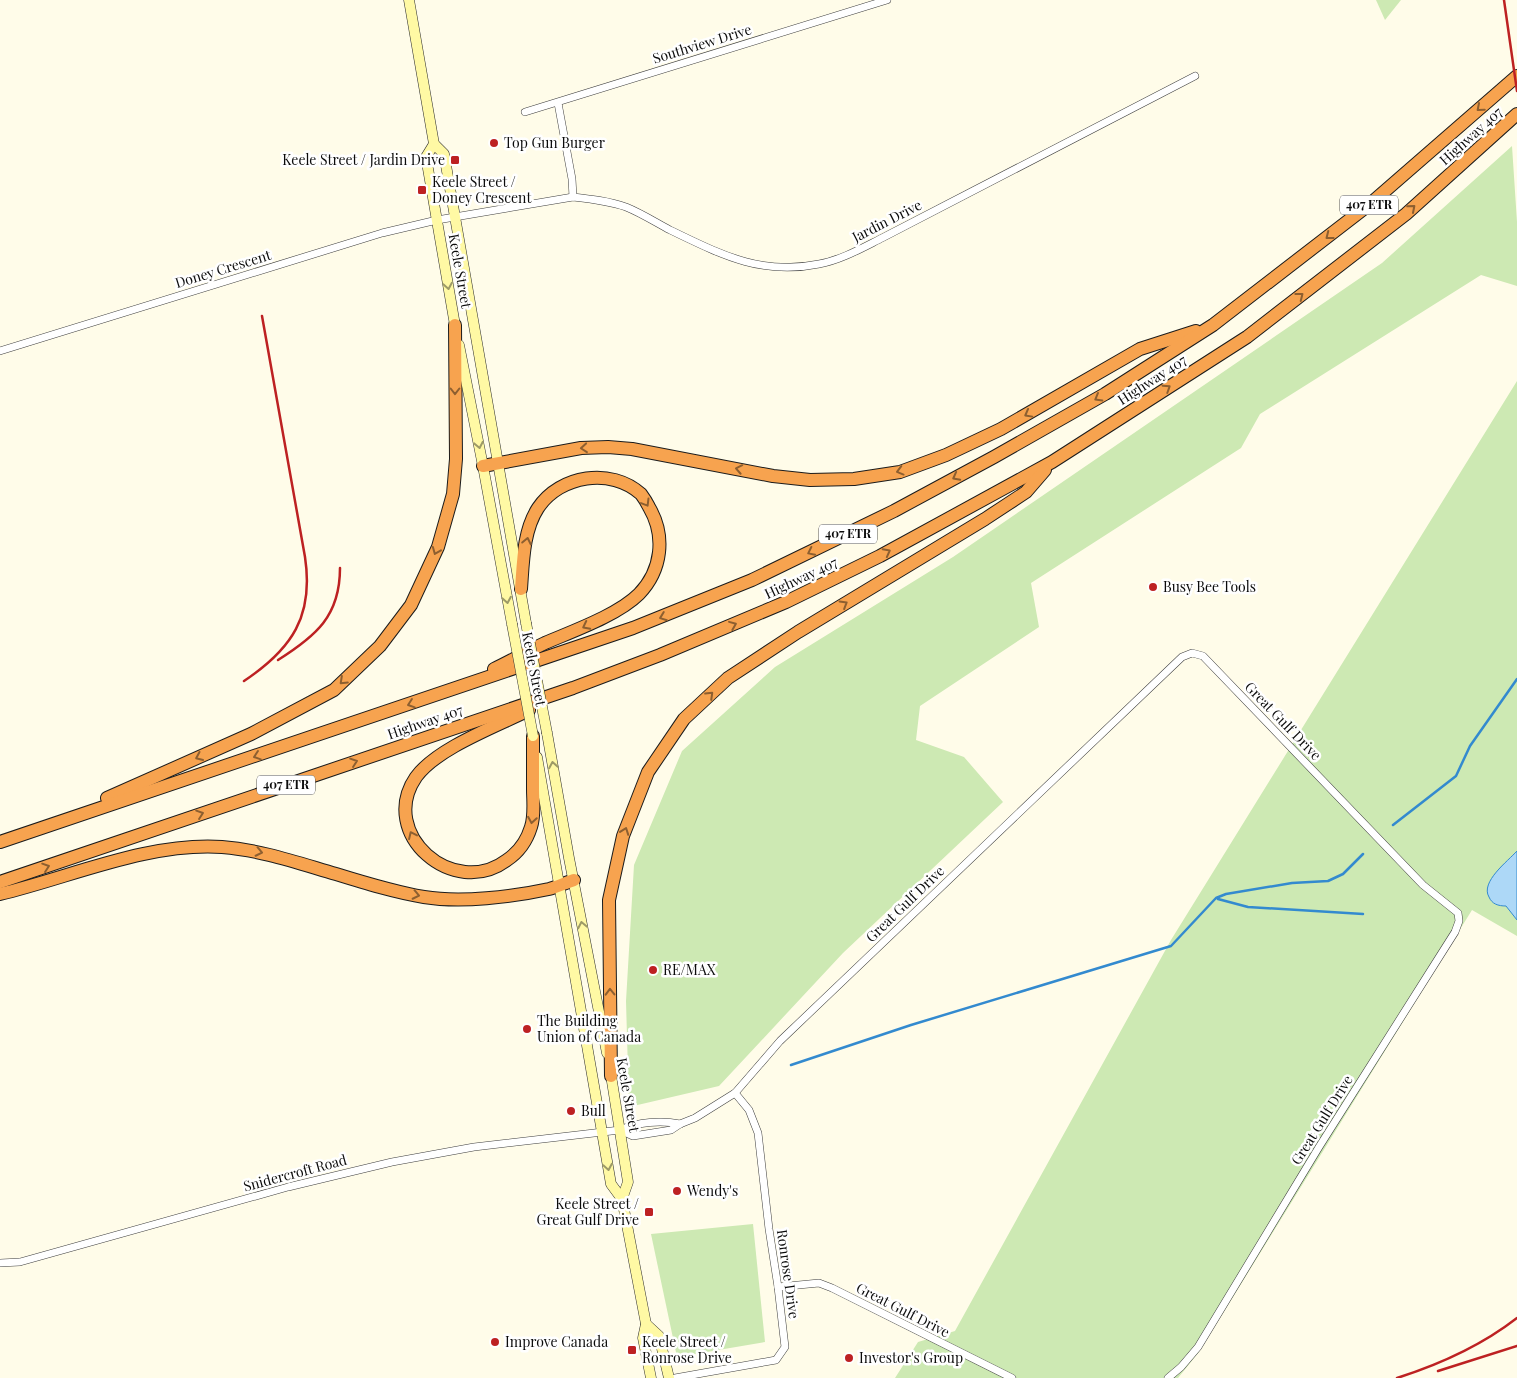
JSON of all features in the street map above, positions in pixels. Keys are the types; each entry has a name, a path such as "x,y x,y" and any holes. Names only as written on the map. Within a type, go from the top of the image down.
{"highway":[{"name":"Highway 407","path":"0,842 659,619 788,564 894,511 1105,394 1213,325 1370,204 1517,76"},
{"name":"Highway 407","path":"0,882 573,688 669,652 786,602 897,547 1052,462 1247,337 1406,214 1517,114"},
{"path":"37,829 250,734 334,690 380,646 411,605 438,547 453,494 456,459 455,325"},
{"path":"483,466 581,448 608,447 632,449 773,476 810,480 854,480 900,472 946,455 1001,429 1140,349 1213,325"},
{"path":"611,1076 609,900 622,836 648,772 684,719 728,678 798,632 985,519 1026,492 1052,462"},
{"path":"457,688 543,644 581,628 618,609 638,595 649,582 657,565 661,544 656,518 642,495 625,483 598,477 574,480 552,492 538,509 530,528 525,549 521,589"},
{"path":"533,736 532,825 527,838 513,856 502,865 487,871 463,873 441,864 419,848 411,835 408,823 407,797 417,776 430,761 446,751 573,688"},
{"path":"0,894 124,859 162,851 220,847 248,850 274,856 370,884 423,897 448,900 515,894 550,888 574,880"}],"main road":[{"name":"Keele Street","path":"409,0 434,144 444,154 526,623 611,1076 628,1182 622,1198"},
{"name":"Keele Street","path":"434,144 426,158 455,325 533,736 611,1184 622,1198 646,1324 643,1338 650,1378"},
{"name":"Keele Street","path":"646,1324 659,1336 669,1378"}],"street":[{"name":"Southview Drive","path":"525,112 886,0"},
{"name":"Jardin Drive","path":"456,218 573,197 624,206 695,243 740,262 786,268 820,264 852,253 882,238 1195,76"},
{"path":"558,102 572,179 573,197"},
{"name":"Doney Crescent","path":"0,351 343,245 437,220 456,218"},
{"name":"Great Gulf Drive","path":"620,1130 633,1136 671,1130 695,1118 735,1093 780,1041 1182,657 1192,653 1203,656 1423,885 1458,913 1459,921 1455,932 1320,1147 1198,1348 1168,1378"},
{"name":"Ronrose Drive","path":"675,1378 776,1360 785,1347 758,1133 749,1110 735,1093"},
{"name":"Great Gulf Drive","path":"620,1130 631,1125 668,1122 680,1124"},
{"name":"Snidercroft Road","path":"0,1264 20,1262 288,1187 392,1162 474,1147 620,1130"},
{"name":"Great Gulf Drive","path":"778,1287 819,1283 832,1288 1012,1378"}],"green space":[{"path":"1376,0 1401,0 1385,20"},
{"path":"1512,146 1517,222 1517,286 1481,275 1260,414 1241,448 1031,583 1039,627 920,706 916,740 964,757 1003,802 843,953 719,1086 629,1107 626,1001 634,865 682,751 775,667 953,557 1382,263"},
{"path":"1517,381 1517,936 1472,910 1199,1352 1178,1378 895,1378 918,1342 955,1331 1171,940"},
{"path":"753,1224 765,1342 677,1357 651,1234"}],"water":[{"path":"1517,851 1517,920 1506,906 1494,903 1487,891 1488,885 1496,872"}],"waterway":[{"path":"1393,825 1456,776 1470,746 1517,679"},
{"path":"791,1065 911,1025 1171,946 1216,898 1226,894 1292,883 1328,881 1343,874 1363,854"},
{"path":"1218,899 1248,907 1363,914"}],"railway":[{"path":"1504,0 1517,91"},
{"path":"244,681 275,656 296,629 306,597 307,578 305,557 262,316"},
{"path":"278,660 304,642 323,623 336,599 340,568"},
{"path":"1397,1378 1429,1367 1475,1346 1517,1318"},
{"path":"1438,1371 1517,1346"}],"place":[{"name":"Top Gun Burger","path":"494,143"},
{"name":"Keele Street / Jardin Drive","path":"455,160"},
{"name":"Keele Street / Doney Crescent","path":"422,190"},
{"name":"Busy Bee Tools","path":"1153,587"},
{"name":"RE/MAX","path":"653,970"},
{"name":"The Building Union of Canada","path":"527,1029"},
{"name":"Bull","path":"571,1111"},
{"name":"Wendy's","path":"677,1191"},
{"name":"Keele Street / Great Gulf Drive","path":"649,1212"},
{"name":"Improve Canada","path":"495,1342"},
{"name":"Keele Street / Ronrose Drive","path":"632,1350"},
{"name":"Investor's Group","path":"849,1358"}]}
